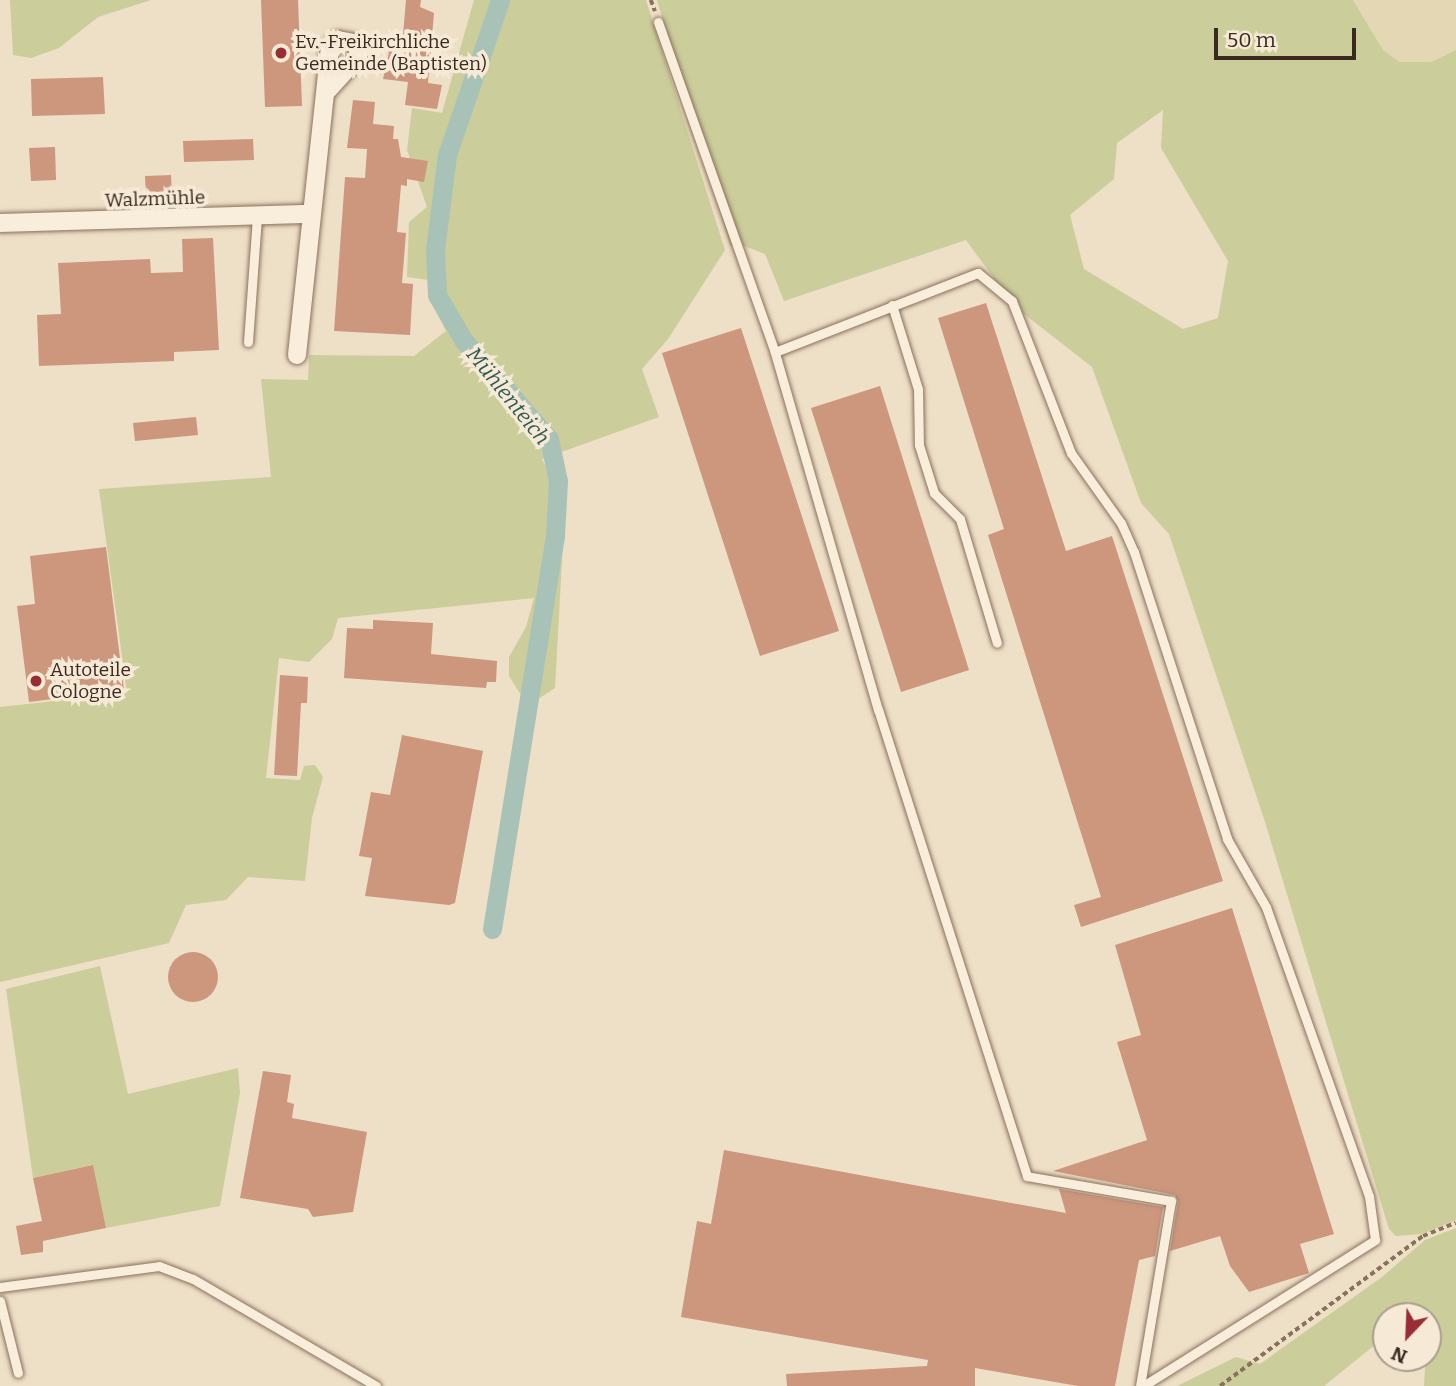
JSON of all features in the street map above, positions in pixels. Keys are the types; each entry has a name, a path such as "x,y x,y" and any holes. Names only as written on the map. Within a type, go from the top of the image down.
{"street":[{"path":"296,355 326,92"},
{"name":"Walzmühle","path":"0,223 311,214"}],"lane":[{"path":"658,22 775,352 878,709 1027,1176 1171,1201 1141,1386"},
{"path":"248,342 257,216"},
{"path":"775,352 978,273 1012,301 1071,453 1121,523 1134,552 1227,839 1266,907 1369,1196 1375,1240 1141,1386"},
{"path":"892,305 918,389 919,445 933,493 960,519 997,643"},
{"path":"0,1287 159,1266 193,1279 376,1386"},
{"path":"0,1301 18,1373"}],"path":[{"path":"1220,1386 1423,1236 1456,1223"}],"shaded area":[{"path":"1353,0 1456,0 1456,50 1431,62 1400,62 1383,50"}],"green space":[{"path":"10,0 151,0 98,17 59,48 31,58 13,55"},
{"path":"474,0 646,0 725,250 668,339 642,369 659,417 542,459 565,505 555,688 535,701 519,692 509,676 509,657 526,627 534,598 338,618 332,639 309,662 279,658 266,778 300,780 304,766 315,765 323,777 312,818 305,881 248,877 226,900 186,905 169,943 0,982 0,707 127,693 99,489 271,477 261,379 308,380 309,355 414,356 446,331 430,300 429,280 407,277 409,222 427,207 407,150 412,108 442,113"},
{"path":"657,0 1353,0 1383,50 1400,62 1431,62 1456,50 1456,1220 1422,1234 1396,1236 1389,1229 1265,822 1169,534 1141,503 1092,367 1015,307 966,240 784,301 765,254 739,244 730,246","holes":["1163,110 1161,148 1228,261 1218,318 1183,329 1084,269 1070,215 1114,179 1117,143"]},
{"path":"100,966 128,1094 238,1068 240,1093 220,1206 106,1228 92,1165 33,1178 6,989"},
{"path":"1456,1228 1456,1386 1424,1386 1425,1372 1442,1372 1442,1302 1372,1302 1372,1347 1324,1386 1177,1386 1236,1357 1260,1364 1382,1277 1425,1240"}],"building":[{"name":"Ev.-Freikirchliche Gemeinde (Baptisten)","path":"261,0 298,0 302,106 265,107"},
{"path":"406,0 421,0 420,7 434,13 428,83 442,85 437,109 405,105 408,82 383,79 393,34 403,35"},
{"path":"103,77 105,114 32,116 31,79"},
{"path":"353,100 375,102 373,124 394,126 393,139 398,139 401,157 428,161 424,182 407,179 407,186 401,185 397,232 406,233 402,283 413,284 410,335 334,331 345,177 365,178 367,149 347,148"},
{"path":"253,139 254,160 184,162 183,141"},
{"path":"55,147 56,180 31,181 29,148"},
{"path":"171,175 172,195 146,196 145,176"},
{"path":"213,238 219,350 174,352 174,361 39,366 37,315 61,314 58,263 150,259 151,273 183,272 182,239"},
{"path":"986,303 1066,551 1112,536 1223,881 1081,927 1074,905 1101,897 988,535 1004,529 938,318"},
{"path":"741,328 839,631 760,656 662,353"},
{"path":"880,386 969,670 901,692 811,408"},
{"path":"196,417 198,435 135,441 133,423"},
{"path":"106,547 124,690 29,702 17,606 35,604 30,556"},
{"path":"373,620 433,623 431,654 497,661 496,682 487,682 486,688 344,678 347,628 373,629"},
{"path":"280,675 308,677 307,703 301,703 297,776 274,775"},
{"path":"402,735 483,751 455,903 449,905 365,896 372,858 359,856 371,792 390,795"},
{"path":"1232,908 1334,1234 1300,1244 1309,1273 1249,1292 1230,1266 1220,1236 1170,1251 1178,1202 1175,1195 1053,1171 1147,1140 1117,1042 1141,1035 1115,945"},
{"path":"193,952 211,959 218,977 211,995 193,1002 175,995 168,977 175,959"},
{"path":"263,1071 291,1075 287,1102 294,1104 292,1118 367,1132 353,1212 313,1217 308,1209 240,1198"},
{"path":"724,1150 1066,1213 1059,1189 1163,1207 1155,1256 1139,1260 1115,1386 1078,1386 975,1368 975,1386 787,1386 786,1374 927,1366 928,1360 681,1317 697,1221 711,1224"},
{"path":"93,1165 106,1228 43,1241 43,1252 21,1255 16,1226 42,1221 33,1178"}],"waterway":[{"name":"Mühlenteich","path":"492,929 555,535 558,481 549,439 464,341 437,295 435,250 447,155 500,0"}],"place":[{"name":"Ev.-Freikirchliche Gemeinde (Baptisten)","path":"281,53"},
{"name":"Autoteile Cologne","path":"36,681"}]}
